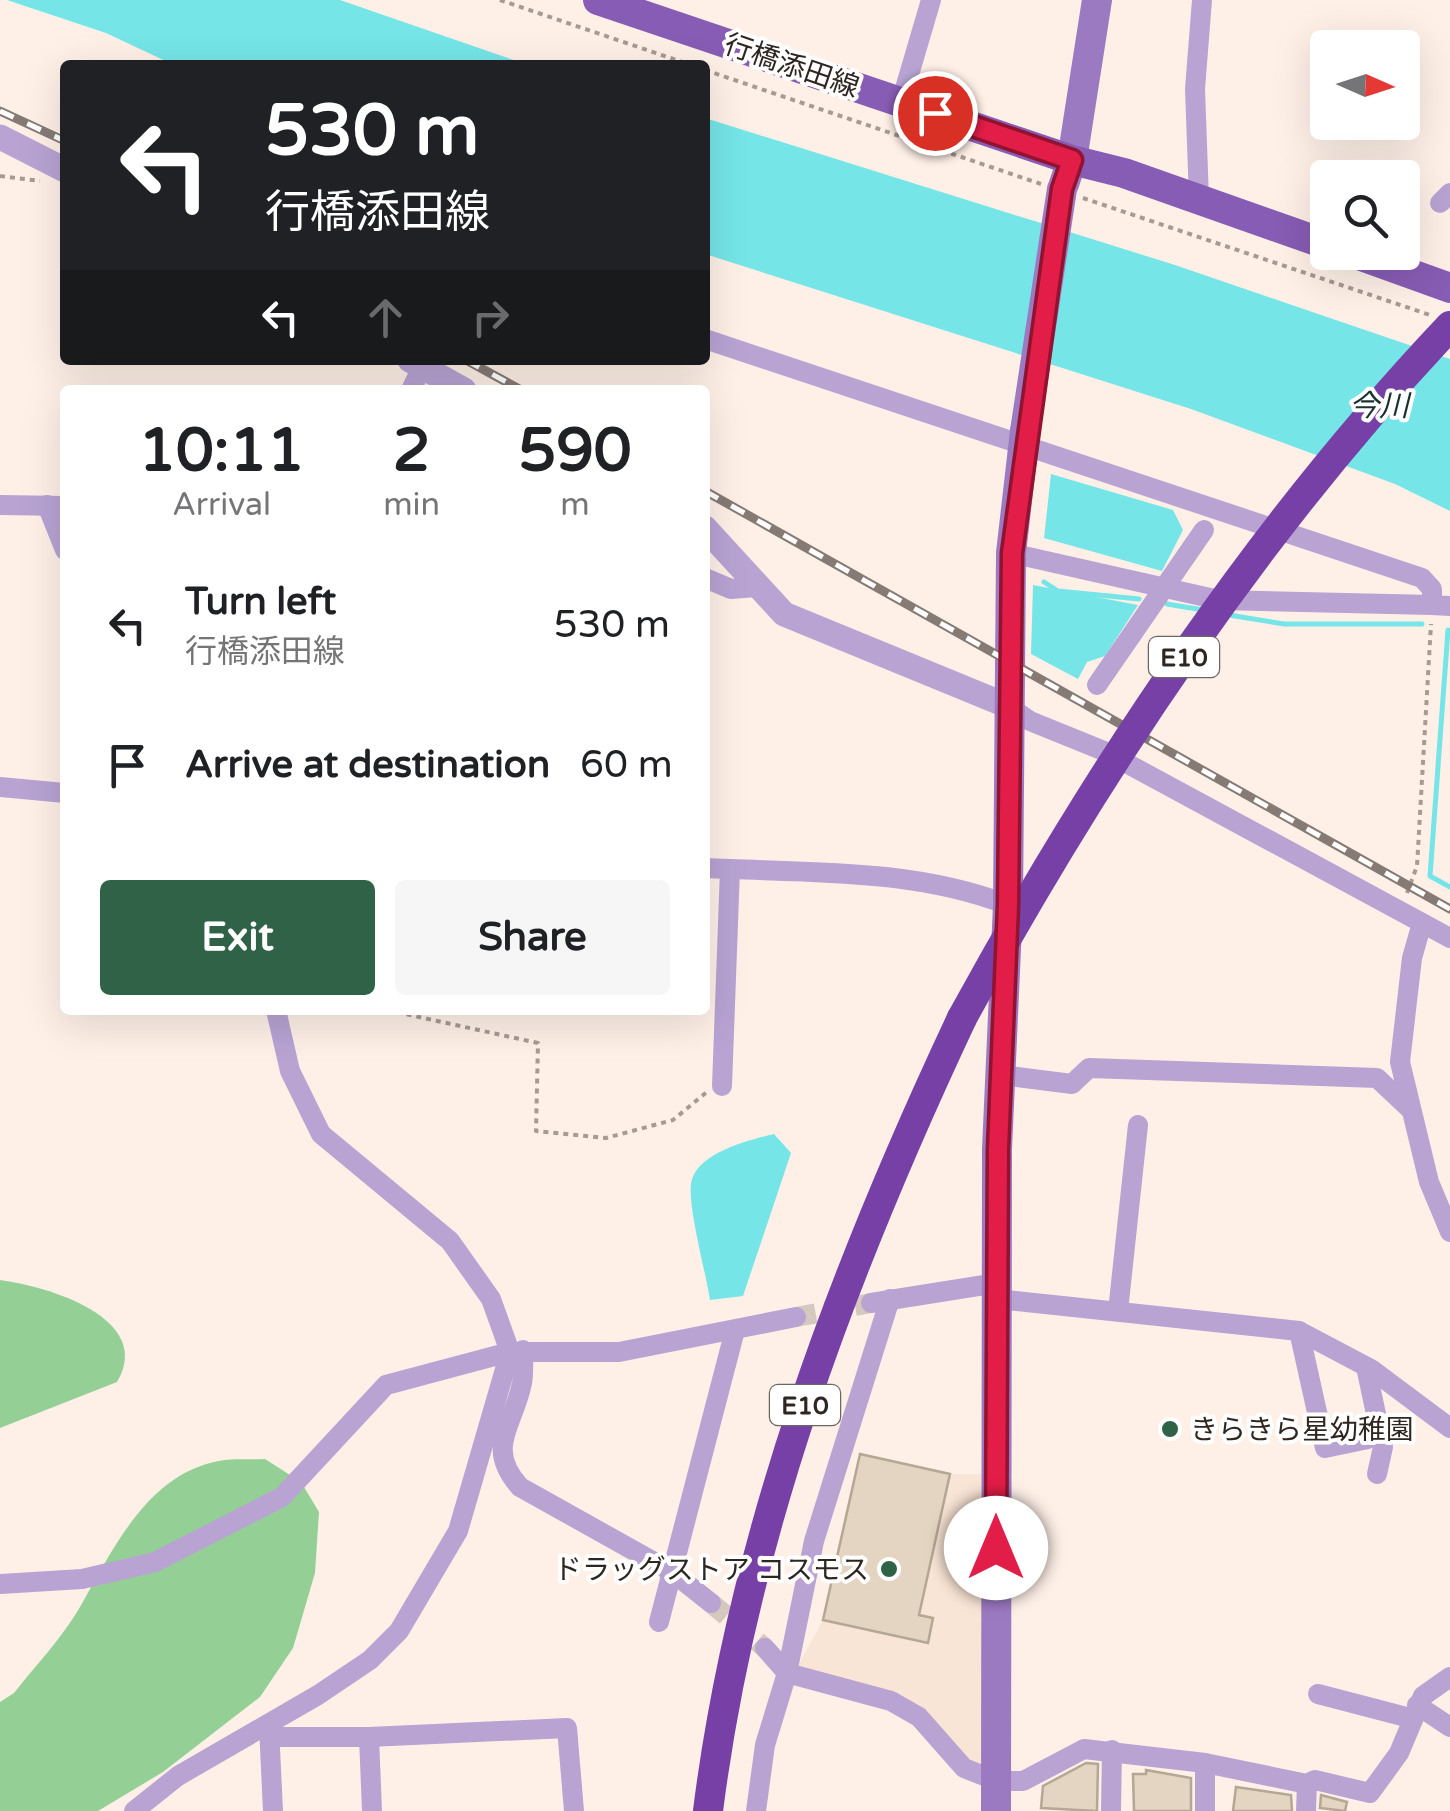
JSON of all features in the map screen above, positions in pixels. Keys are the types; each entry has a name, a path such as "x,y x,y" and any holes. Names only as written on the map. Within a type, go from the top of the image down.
{"highway":[{"name":"E10","path":"708,1811 734,1669 770,1514 825,1340 892,1168 962,1018 1082,808 1188,652 1322,474 1450,326"}],"main road":[{"name":"行橋添田線","path":"598,0 1310,238"},
{"path":"996,1796 997,1291 1008,905 1012,553 1024,437 1062,189 1072,160 1097,0"},
{"path":"1400,270 1450,288"}],"street":[{"path":"900,102 931,0"},
{"path":"1199,199 1194,88 1202,0"},
{"path":"0,137 60,176"},
{"path":"710,341 1024,437 1422,578 1441,606 1219,600 1012,553"},
{"path":"414,372 450,385"},
{"path":"0,505 56,505"},
{"path":"1096,685 1204,530"},
{"path":"710,533 784,614 1104,750 1450,938"},
{"path":"710,564 732,556"},
{"path":"710,580 731,589 756,587"},
{"path":"0,787 60,793"},
{"path":"710,868 912,878 967,889 1008,905"},
{"path":"722,1086 730,869"},
{"path":"1422,923 1412,958 1400,1062 1429,1182 1450,1232"},
{"path":"277,1015 290,1071 320,1134 450,1241 491,1299 517,1351 522,1383 501,1451 510,1476 520,1486 672,1572 712,1603"},
{"path":"1001,1075 1072,1084 1089,1068 1376,1078 1410,1109"},
{"path":"1118,1311 1138,1125"},
{"path":"756,1811 766,1745 787,1673 814,1542 880,1301 997,1291 1118,1311 1299,1331 1359,1362 1450,1428"},
{"path":"0,1584 82,1579 155,1562 282,1496 354,1424 386,1385 517,1351 618,1352 796,1317"},
{"path":"660,1622 735,1330"},
{"path":"1299,1331 1325,1448 1369,1445 1359,1362"},
{"path":"134,1811 178,1776 269,1731 370,1660 418,1604 458,1531 517,1351"},
{"path":"1359,1362 1383,1448 1378,1474"},
{"path":"765,1648 787,1673 891,1700 919,1717 964,1768 996,1796 1084,1749 1205,1763 1307,1784 1315,1780 1370,1794"},
{"path":"1357,1811 1399,1752 1423,1696 1450,1677"},
{"path":"1318,1694 1414,1712 1450,1727"},
{"path":"269,1731 369,1737 568,1728 574,1811"},
{"path":"269,1731 273,1811"},
{"path":"369,1737 372,1811"},
{"path":"1111,1811 1112,1750"},
{"path":"1205,1763 1205,1811"},
{"path":"1306,1811 1307,1784"}],"path":[{"path":"500,0 677,60"},
{"path":"0,176 60,176"},
{"path":"1399,911 1417,866 1441,606"},
{"path":"410,1015 538,1043 536,1131 606,1138 673,1120 700,1093 722,1086"}],"shaded area":[{"path":"860,1454 950,1474 988,1474 987,1765 970,1764 906,1697 797,1668 823,1620"}],"green space":[{"path":"0,1280 68,1298 109,1323 121,1340 125,1359 117,1382 0,1428"},
{"path":"265,1459 301,1482 319,1512 315,1573 293,1648 260,1697 163,1772 98,1811 0,1811 0,1702 14,1693 65,1630 134,1518 171,1481 194,1469 225,1460"}],"water":[{"path":"7,0 340,0 514,60 163,60 106,33"},
{"name":"今川","path":"710,120 1175,265 1450,359 1450,511 1395,484 1191,409 710,256"},
{"path":"1051,474 1173,510 1183,530 1162,571 1044,538"},
{"path":"1033,585 1138,605 1105,656 1087,662 1078,679 1031,654"},
{"path":"774,1134 791,1153 743,1296 710,1300 692,1208 691,1184 695,1173 712,1156"}],"building":[{"path":"860,1454 950,1474 919,1615 933,1618 928,1643 823,1620"},
{"path":"1086,1763 1098,1764 1097,1811 1041,1808 1043,1786"},
{"path":"1146,1770 1191,1778 1191,1811 1134,1811 1133,1774 1146,1774"},
{"path":"1236,1787 1291,1795 1292,1811 1233,1811"},
{"path":"1321,1795 1347,1802 1345,1811 1320,1808"}],"waterway":[{"path":"1044,582 1058,591 1139,599"},
{"path":"1167,604 1203,610"},
{"path":"1229,615 1284,624 1422,624"},
{"path":"1448,630 1430,876 1450,887"}],"tunnel":[{"path":"796,1317 871,1303"},
{"path":"711,1603 765,1648"}],"railway":[{"path":"0,111 60,139"},
{"path":"475,365 512,385"},
{"path":"710,494 1450,909"}],"place":[{"name":"きらきら星幼稚園","path":"1170,1429"},
{"name":"ドラッグストア コスモス","path":"889,1569"}],"route":[{"path":"935,113 1072,160 1062,189 1023,444 1012,553 1008,905 998,1149 996,1548"}]}
